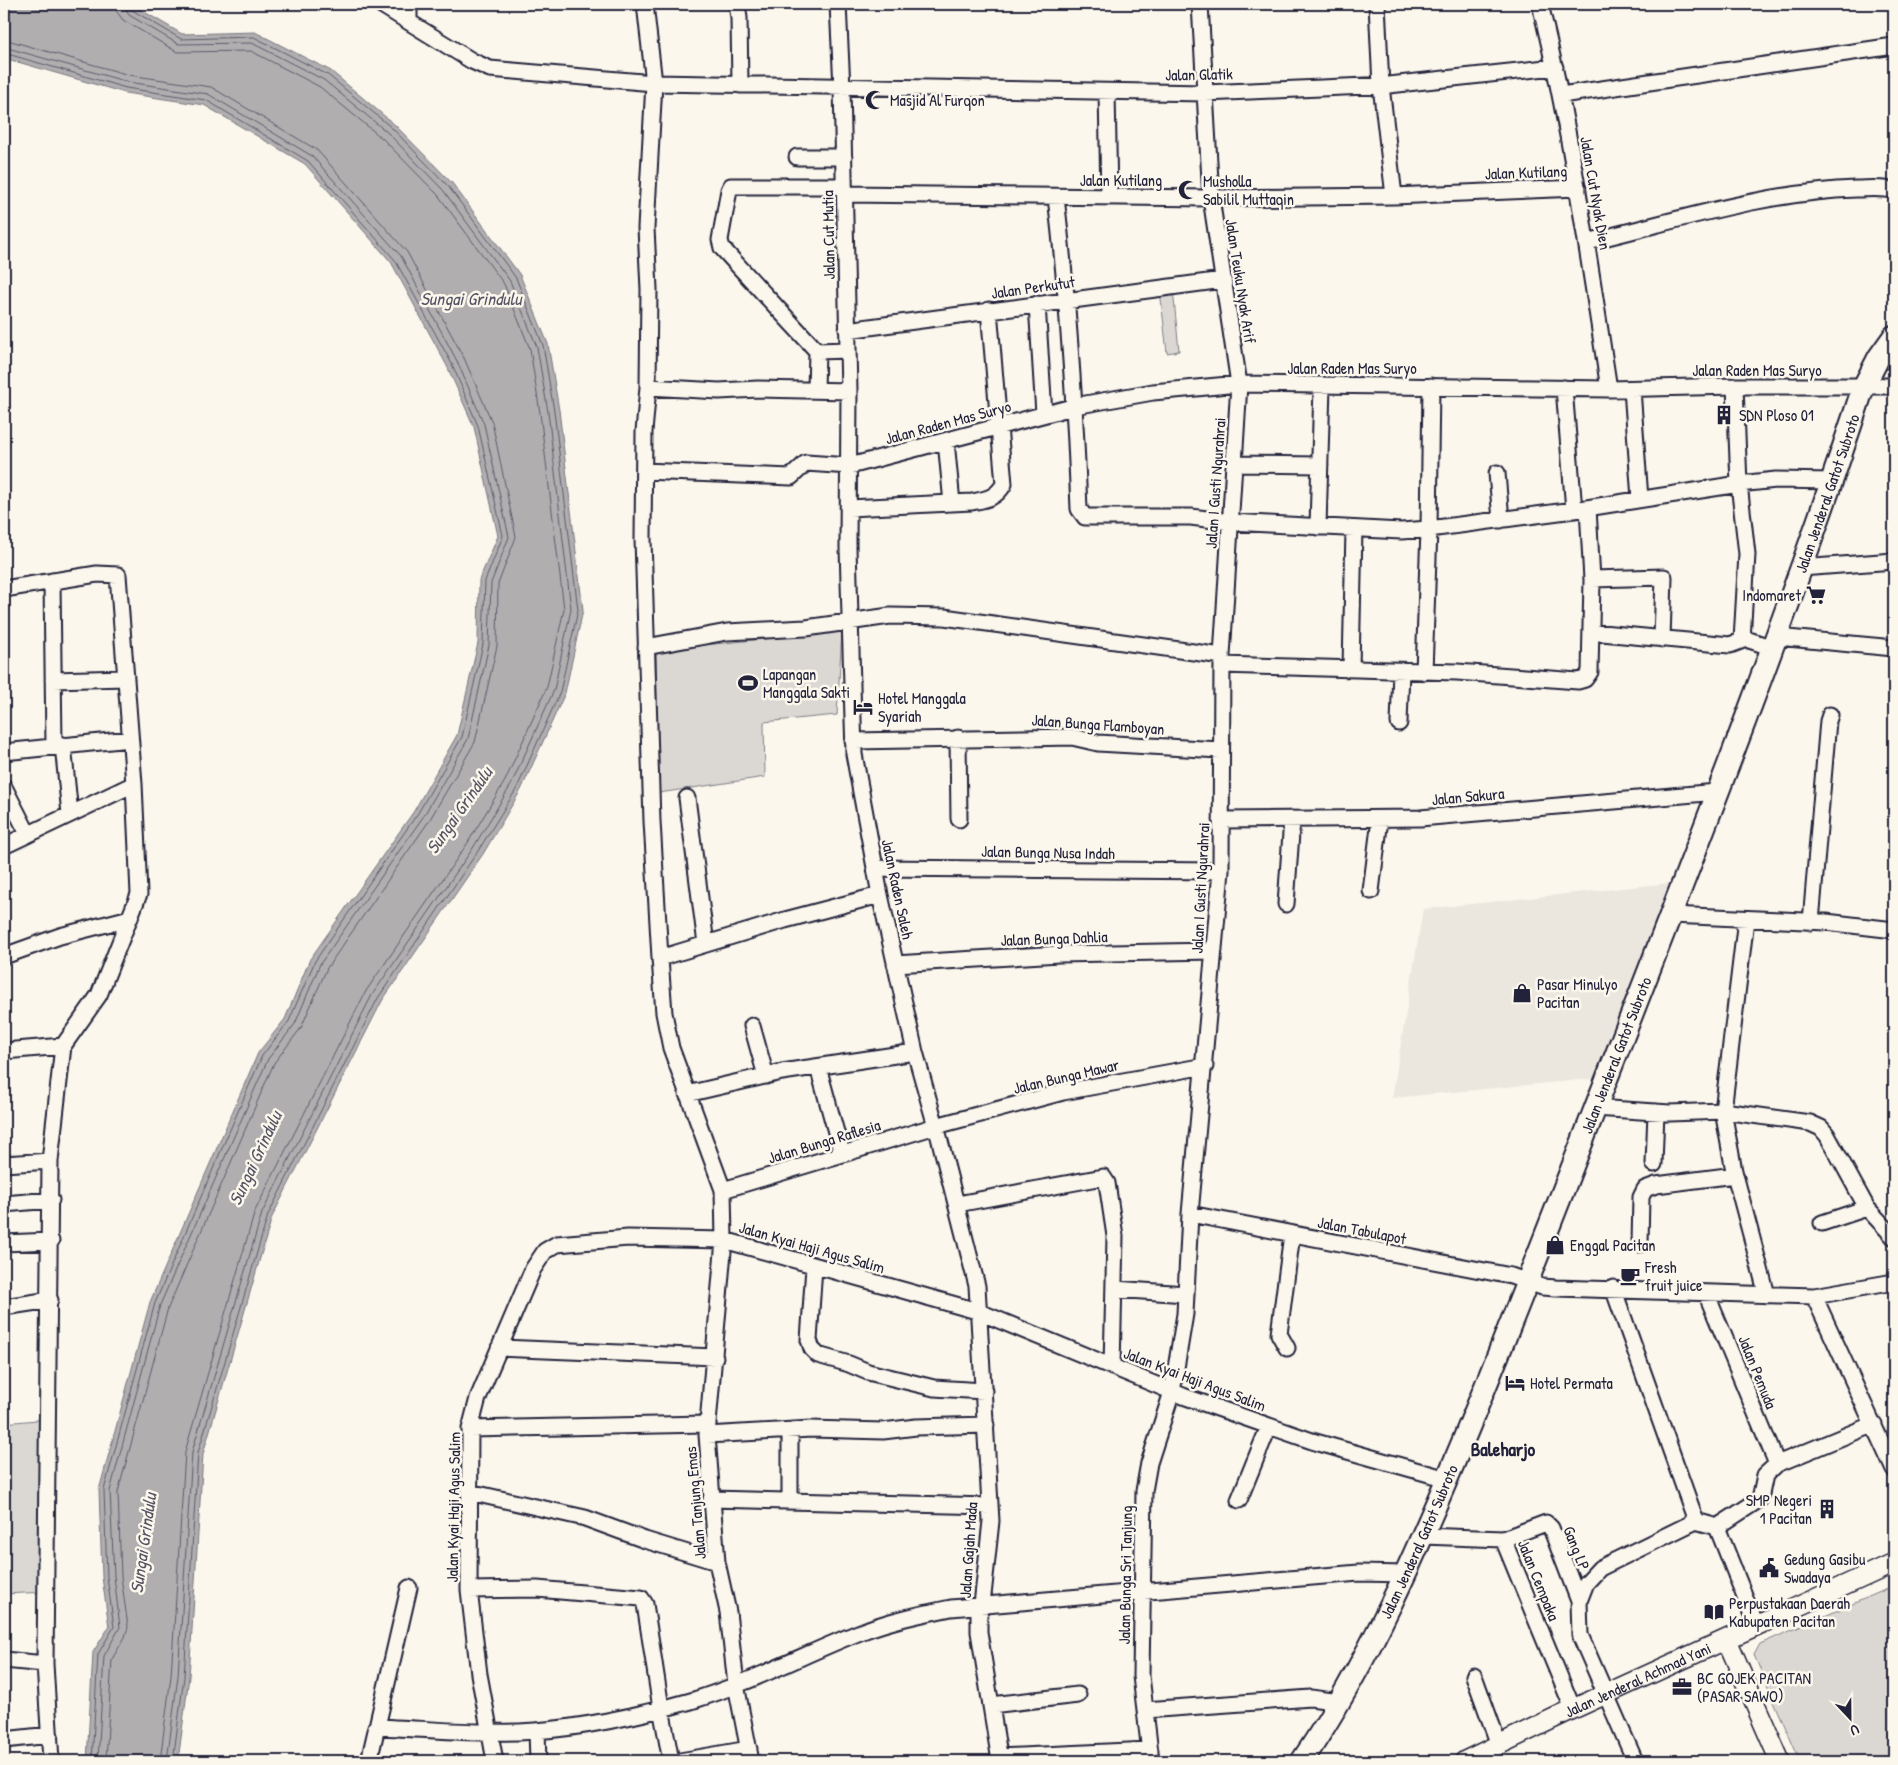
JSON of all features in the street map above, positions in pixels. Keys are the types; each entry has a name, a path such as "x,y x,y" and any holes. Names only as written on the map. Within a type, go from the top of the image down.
{"highway":[{"name":"Jalan Jenderal Gatot Subroto","path":"1302,1761 1339,1702 1406,1574 1447,1479 1528,1281 1671,915 1753,696 1783,641 1814,568 1832,481 1864,388 1879,357 1894,336"}],"main road":[{"name":"Jalan Jenderal Achmad Yani","path":"1477,1759 1499,1745 1573,1709 1894,1564"},
{"path":"1727,1640 1780,1761"}],"street":[{"name":"Jalan Glatik","path":"380,4 472,61 490,69 654,83 842,88 1205,93 1382,86 1555,66"},
{"path":"409,21 410,4"},
{"name":"Jalan Tanjung Emas","path":"645,4 654,83 646,228 649,289 648,387 644,432 646,647 660,958 664,1013 671,1048 722,1190 724,1240 707,1430 717,1562 728,1612 736,1685 750,1755"},
{"path":"737,4 740,85"},
{"name":"Jalan Cut Mutia","path":"838,4 844,157 850,466"},
{"name":"Jalan Teuku Nyak Arif","path":"1200,4 1211,198 1239,384"},
{"path":"1377,4 1382,86 1394,196"},
{"name":"Jalan Cut Nyak Dien","path":"1540,4 1555,66 1578,188 1609,389"},
{"path":"1560,95 1894,46"},
{"path":"1107,92 1110,197"},
{"path":"796,157 844,157"},
{"name":"Jalan Kutilang","path":"817,351 724,249 720,242 729,190 733,185 1056,197 1211,198 1394,196 1578,188"},
{"path":"1587,242 1737,206 1816,190 1867,189 1894,191"},
{"path":"1056,197 1067,299 1075,406 1079,509 1085,517 1191,517 1230,522 1401,531 1581,509 1739,484 1776,480 1832,481"},
{"name":"Jalan Perkutut","path":"847,330 1067,299 1223,280"},
{"path":"1037,304 1044,414"},
{"path":"849,508 952,503 991,498 999,493 1004,484 997,427 990,310"},
{"path":"816,390 817,351 848,350"},
{"name":"Jalan Raden Mas Suryo","path":"644,471 789,478 806,463 850,466 1075,406 1153,392 1239,384 1609,389 1735,386 1864,388 1894,386"},
{"name":"Jalan I Gusti Ngurahrai","path":"1172,1392 1185,1314 1190,1214 1205,1066 1221,871 1220,750 1222,660 1230,522 1236,464 1239,384"},
{"path":"1318,527 1322,386"},
{"path":"1424,672 1429,529 1430,386"},
{"path":"1735,386 1739,484 1747,554 1742,640"},
{"path":"648,387 719,392 758,388 849,391"},
{"path":"646,647 727,632 806,628 890,616 944,616 1222,660 1401,671 1457,672 1578,681 1585,679 1590,672 1592,579 1564,388"},
{"path":"1632,389 1640,499"},
{"path":"946,440 952,503"},
{"path":"1236,464 1320,465"},
{"name":"Jalan Raden Saleh","path":"850,466 850,622 853,741 880,895 895,964 915,1052 957,1204 977,1286 977,1311"},
{"path":"1497,473 1500,520"},
{"path":"1351,668 1354,529"},
{"path":"1814,568 1894,561"},
{"path":"4,589 106,573 118,574 134,784 139,894 99,995 63,1046 50,1161 51,1241 45,1664 51,1761"},
{"path":"1592,579 1664,577 1662,639"},
{"path":"52,582 53,680 59,746 70,814"},
{"path":"1591,632 1730,645 1742,640 1894,648"},
{"path":"1399,723 1401,671"},
{"path":"53,680 125,678"},
{"path":"1811,922 1830,715"},
{"name":"Jalan Bunga Flamboyan","path":"853,741 1072,737 1098,743 1220,750"},
{"path":"4,752 130,738"},
{"path":"958,738 959,818"},
{"path":"4,846 134,784"},
{"path":"4,787 28,834"},
{"name":"Jalan Sakura","path":"1221,820 1420,818 1717,792"},
{"path":"687,798 706,944"},
{"path":"1286,904 1292,819"},
{"path":"1371,891 1380,819"},
{"name":"Jalan Bunga Nusa Indah","path":"875,868 1221,871"},
{"path":"660,958 785,920 880,895"},
{"path":"1671,915 1811,922 1894,930"},
{"path":"4,956 60,936 130,918"},
{"path":"1746,919 1723,1111 1735,1175 1767,1295"},
{"name":"Jalan Bunga Dahlia","path":"895,964 1059,954 1214,951"},
{"path":"752,1026 766,1076"},
{"path":"4,1051 63,1046"},
{"path":"687,1094 766,1076 915,1052"},
{"name":"Jalan Bunga Mawar","path":"936,1126 1063,1092 1205,1066"},
{"path":"818,1067 842,1154"},
{"path":"1595,1108 1656,1112 1723,1111 1810,1123 1821,1128 1867,1208 1894,1237"},
{"path":"1654,1164 1656,1112"},
{"name":"Jalan Bunga Raflesia","path":"722,1190 936,1126"},
{"path":"4,1164 50,1161"},
{"path":"1640,1244 1641,1197 1645,1189 1656,1185 1735,1175"},
{"path":"957,1204 1103,1177 1107,1183 1115,1236 1112,1367"},
{"path":"4,1204 51,1200"},
{"path":"1822,1223 1867,1208"},
{"name":"Jalan Tabulapot","path":"1190,1214 1556,1288 1613,1288 1814,1296 1894,1282"},
{"path":"1287,1348 1278,1334 1292,1234"},
{"name":"Jalan Kyai Haji Agus Salim","path":"495,1761 479,1674 469,1590 470,1429 478,1398 533,1269 545,1251 557,1244 628,1238 724,1240 814,1267 977,1311 1172,1392 1312,1441 1447,1479"},
{"path":"4,1243 51,1241"},
{"path":"814,1267 809,1340 812,1349 818,1356 849,1364 868,1372 934,1388 984,1392"},
{"path":"1613,1288 1696,1521"},
{"path":"1114,1289 1186,1294"},
{"name":"Jalan Pemuda","path":"1706,1293 1777,1464"},
{"path":"1814,1296 1894,1470"},
{"path":"4,1307 50,1300"},
{"name":"Jalan Gajah Mada","path":"977,1311 984,1392 991,1521 982,1605 979,1614 979,1632 1000,1759"},
{"path":"499,1348 715,1357"},
{"name":"Jalan Bunga Sri Tanjung","path":"1150,1756 1141,1676 1144,1491 1149,1463 1172,1392"},
{"path":"1635,1761 1580,1635 1579,1601 1586,1583 1600,1568 1696,1521 1716,1526 1760,1500 1766,1475 1777,1464 1874,1424"},
{"path":"470,1429 790,1432 811,1429 883,1431 916,1427 986,1425"},
{"path":"1239,1500 1269,1426"},
{"path":"790,1432 790,1501"},
{"path":"469,1492 586,1518 645,1540 717,1562"},
{"path":"711,1499 990,1506"},
{"name":"Gang LP","path":"1503,1539 1546,1523 1551,1528 1579,1601"},
{"path":"1716,1526 1756,1625"},
{"name":"Jalan Cempaka","path":"1423,1536 1503,1539 1573,1709"},
{"path":"376,1727 491,1732 537,1731 598,1722 660,1708 736,1685 865,1630 933,1612 982,1605 1141,1590 1359,1573 1406,1574"},
{"path":"369,1761 410,1588"},
{"path":"469,1590 537,1589 641,1598 645,1604 660,1708 671,1761"},
{"path":"4,1660 45,1664"},
{"path":"1474,1676 1499,1745"},
{"path":"991,1706 1078,1695"},
{"path":"1145,1710 1311,1698 1339,1702"},
{"path":"537,1731 538,1761"},
{"path":"4,1740 50,1735"},
{"path":"680,1761 750,1755"},
{"path":"1000,1759 1150,1756"}],"shaded area":[{"path":"1173,289 1179,351 1167,353 1160,290"},
{"name":"Lapangan Manggala Sakti","path":"842,631 837,715 764,722 765,777 659,793 656,650"},
{"name":"Pasar Minulyo Pacitan","path":"1679,882 1600,1078 1392,1098 1423,909"},
{"path":"48,1419 46,1592 4,1594 4,1423"},
{"path":"1894,1586 1894,1761 1800,1761 1754,1655 1760,1644"}],"water":[{"name":"Sungai Grindulu","path":"4,4 131,4 182,34 255,32 331,71 395,125 452,183 520,275 548,344 559,410 583,610 565,693 521,790 483,854 382,1001 272,1217 203,1454 189,1677 178,1761 87,1761 93,1652 109,1627 102,1577 99,1490 150,1302 258,1053 285,1019 310,959 414,811 457,735 478,643 479,580 498,536 474,427 447,366 391,262 305,164 204,105 125,93 4,58"}],"place":[{"name":"Masjid Al Furqon","path":"875,100"},
{"name":"Musholla Sabilil Muttaqin","path":"1188,190"},
{"name":"SDN Ploso 01","path":"1724,415"},
{"name":"Indomaret","path":"1816,595"},
{"name":"Lapangan Manggala Sakti","path":"748,683"},
{"name":"Hotel Manggala Syariah","path":"863,707"},
{"name":"Pasar Minulyo Pacitan","path":"1522,993"},
{"name":"Enggal Pacitan","path":"1555,1245"},
{"name":"Fresh fruit juice","path":"1630,1276"},
{"name":"Hotel Permata","path":"1515,1383"},
{"name":"SMP Negeri 1 Pacitan","path":"1827,1509"},
{"name":"Gedung Gasibu Swadaya","path":"1769,1568"},
{"name":"Perpustakaan Daerah Kabupaten Pacitan","path":"1714,1612"},
{"name":"BC GOJEK PACITAN (PASAR SAWO)","path":"1682,1687"}],"district":[{"name":"Baleharjo","path":"1503,1449"}]}
